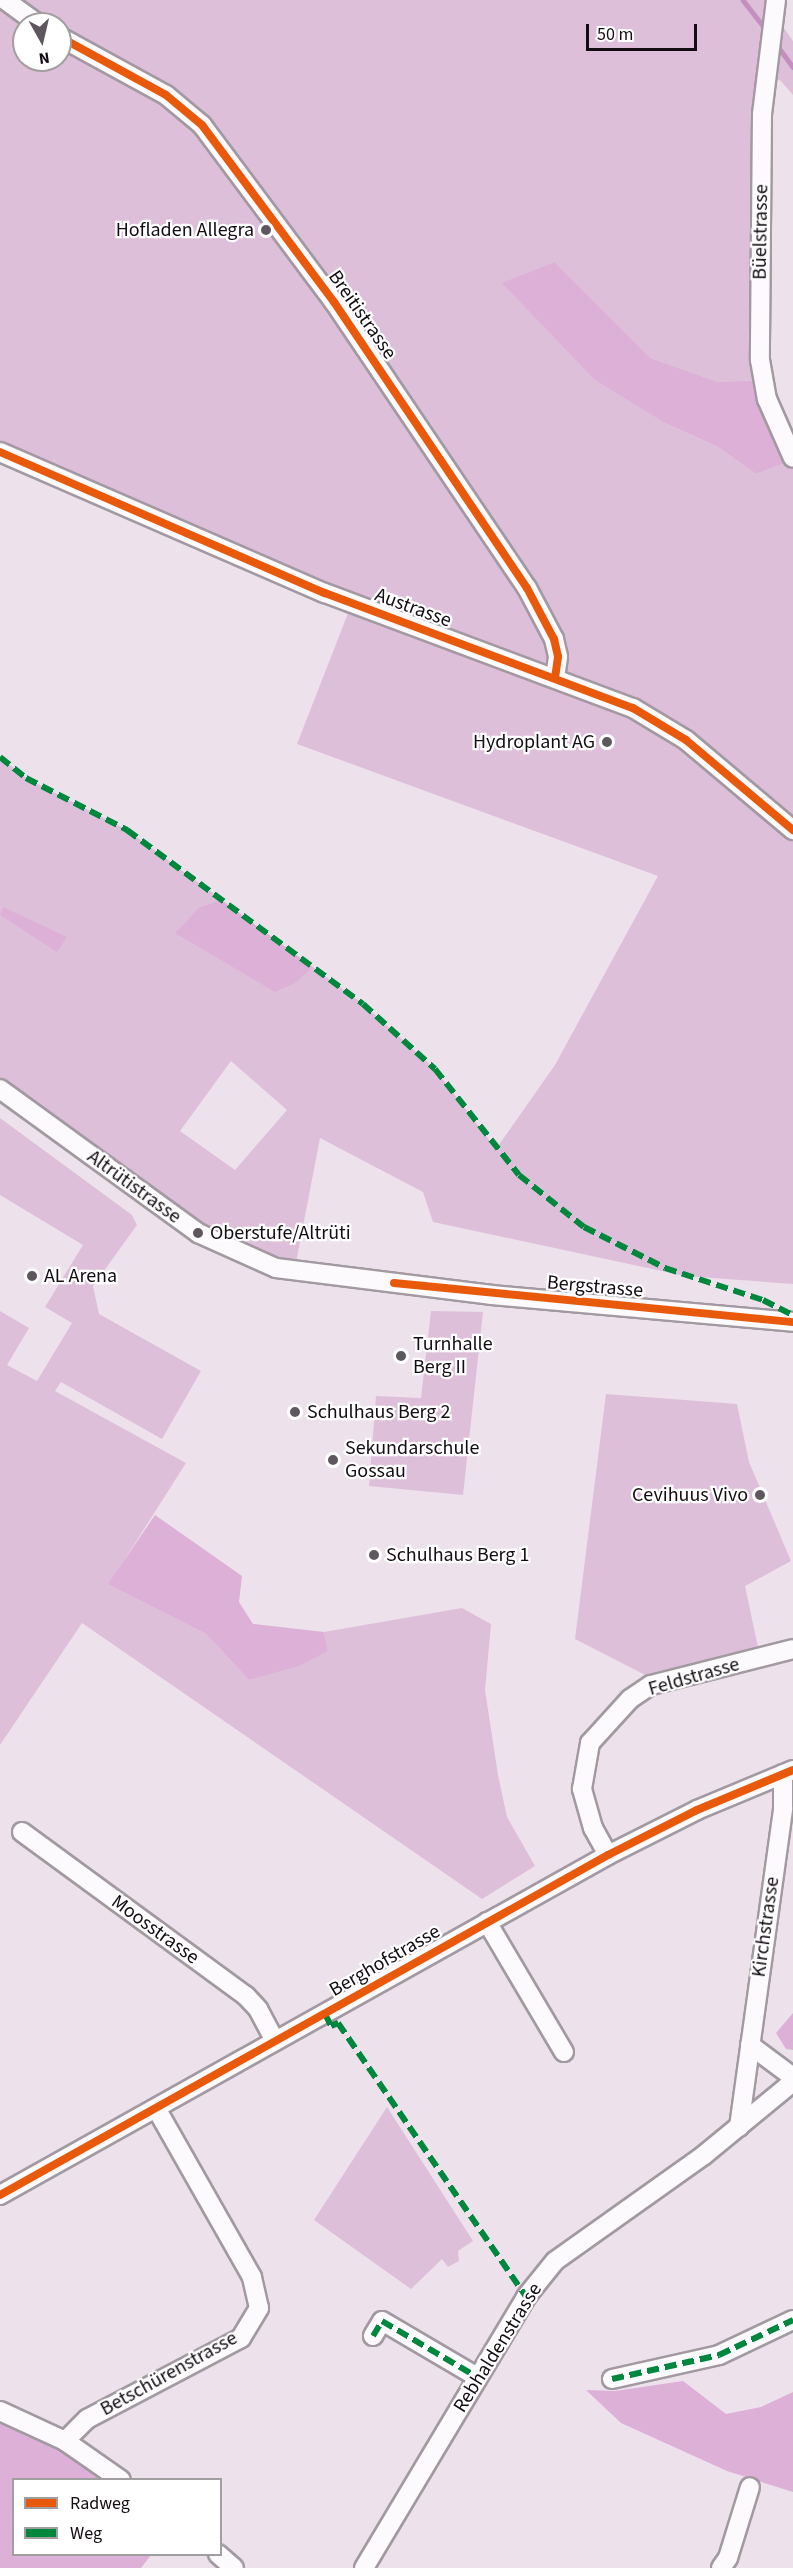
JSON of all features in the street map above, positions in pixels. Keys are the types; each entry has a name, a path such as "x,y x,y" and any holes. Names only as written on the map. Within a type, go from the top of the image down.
{"street":[{"path":"5,0 22,12"},
{"name":"Büelstrasse","path":"776,0 767,56 762,114 760,360 767,399 793,458"},
{"name":"Breitistrasse","path":"72,44 166,95 202,125 334,302 526,588 554,639 558,657 555,678"},
{"name":"Austrasse","path":"0,452 325,592 616,700 660,723 793,830"},
{"name":"Altrütistrasse","path":"0,1089 198,1233 276,1268"},
{"name":"Bergstrasse","path":"276,1268 492,1295 793,1322"},
{"name":"Feldstrasse","path":"608,1855 593,1828 582,1788 590,1743 630,1699 651,1685 793,1649"},
{"name":"Berghofstrasse","path":"0,2195 608,1855 697,1810 788,1772"},
{"name":"Kirchstrasse","path":"739,2127 788,1772"},
{"name":"Moosstrasse","path":"22,1832 246,1996 261,2013 275,2041"},
{"path":"487,1922 564,2052"},
{"path":"750,2045 793,2077"},
{"name":"Rebhaldenstrasse","path":"364,2568 525,2297 555,2261 739,2127 793,2082"},
{"name":"Betschürenstrasse","path":"65,2441 87,2419 241,2338 259,2308 252,2277 156,2108"},
{"path":"612,2379 719,2355 793,2320"},
{"path":"373,2336 382,2321 477,2377"},
{"path":"0,2411 65,2441 118,2478"},
{"path":"721,2568 728,2558 750,2487"},
{"path":"220,2556 234,2568"}],"shaded area":[{"path":"0,0 776,0 774,14 793,41 793,95 781,81 765,72 762,380 718,382 651,358 555,262 667,424 718,447 756,474 793,460 793,1284 685,1276 433,1222 423,1192 320,1138 294,1273 251,1260 0,1089 0,757 26,778 127,830 363,1004 435,1069 496,1149 555,1065 658,876 297,744 352,603 0,452","holes":["231,1061 287,1110 235,1170 180,1131"]},
{"path":"555,262 651,358 718,382 762,380 793,460 756,474 718,447 667,424 595,380 502,283"},
{"path":"220,900 313,967 295,983 275,992 175,933 199,908"},
{"path":"3,907 67,937 57,952 0,915"},
{"path":"0,1118 132,1215 137,1225 93,1286 99,1314 201,1371 162,1439 61,1382 55,1391 186,1463 109,1584 206,1634 249,1680 328,1651 324,1632 462,1608 491,1624 485,1690 498,1775 507,1817 535,1866 482,1899 82,1623 0,1745 0,1311 29,1328 7,1365 37,1381 72,1323 45,1307 83,1245 0,1195"},
{"path":"431,1311 483,1312 463,1495 369,1486 376,1396 421,1398"},
{"path":"606,1394 737,1404 749,1462 791,1561 745,1586 759,1652 653,1679 575,1639"},
{"path":"155,1515 242,1576 239,1602 253,1624 324,1632 328,1651 299,1666 249,1680 206,1634 108,1584"},
{"path":"793,2013 793,2050 786,2049 776,2033"},
{"path":"387,2107 473,2241 458,2251 459,2261 448,2267 442,2259 411,2289 314,2220"},
{"path":"683,2381 726,2414 761,2407 793,2392 793,2492 727,2471 621,2423 586,2390 615,2391"},
{"path":"0,2411 119,2478 12,2478 12,2556 150,2556 141,2568 0,2568"}],"waterway":[{"path":"743,0 767,31"},
{"path":"777,45 793,67"}],"marked path":[{"path":"0,757 26,778 127,830 363,1004 435,1069 519,1175 584,1227 665,1268 763,1300 793,1315"},
{"path":"325,2014 331,2026 338,2023 526,2297"},
{"path":"612,2379 719,2355 793,2320"},
{"path":"373,2336 382,2321 477,2377"}],"cycle path":[{"path":"72,44 166,95 202,125 334,302 527,588 554,639 558,657 555,678"},
{"path":"0,452 325,593 633,708 686,740 793,830"},
{"path":"394,1283 793,1322"},
{"path":"0,2195 608,1855 697,1810 793,1770"}],"place":[{"name":"Hofladen Allegra","path":"266,230"},
{"name":"Hydroplant AG","path":"607,742"},
{"name":"Oberstufe/Altrüti","path":"198,1233"},
{"name":"AL Arena","path":"32,1276"},
{"name":"Turnhalle Berg II","path":"401,1356"},
{"name":"Schulhaus Berg 2","path":"295,1412"},
{"name":"Sekundarschule Gossau","path":"333,1460"},
{"name":"Cevihuus Vivo","path":"760,1495"},
{"name":"Schulhaus Berg 1","path":"374,1555"}]}
